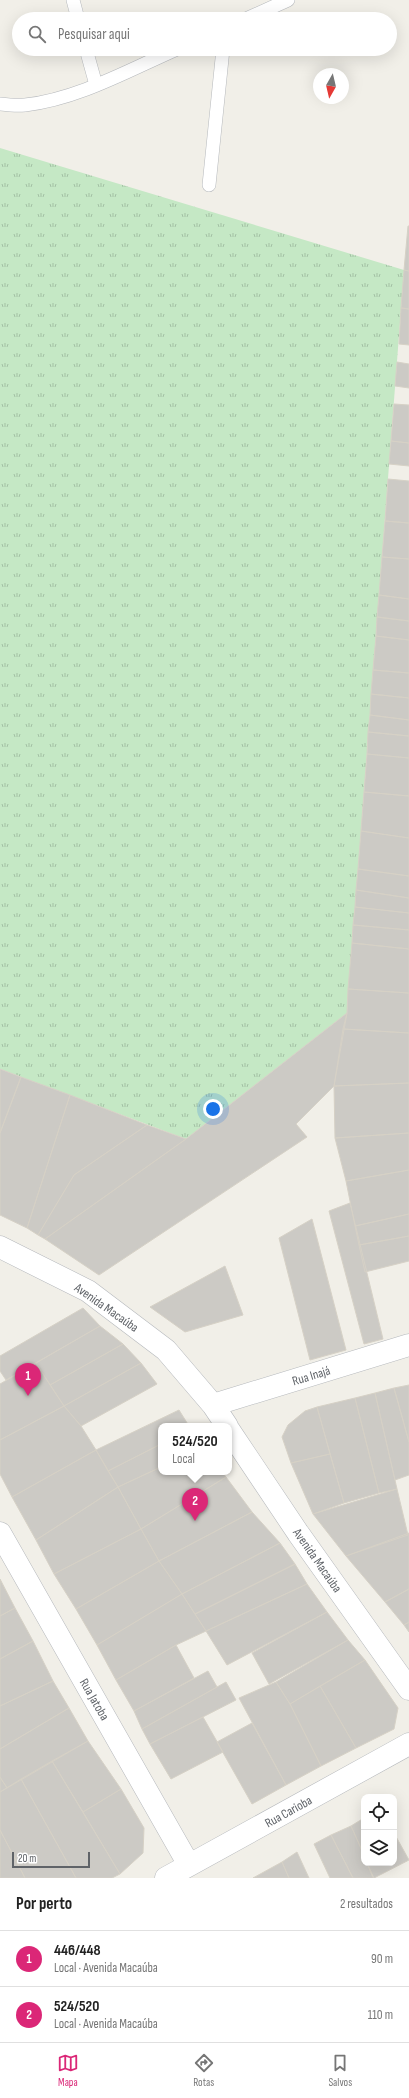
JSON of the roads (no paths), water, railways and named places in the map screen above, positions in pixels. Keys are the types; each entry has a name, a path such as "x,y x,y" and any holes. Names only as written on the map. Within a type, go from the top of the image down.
{"street":[{"name":"Avenida Macaúba","path":"0,1247 88,1291 166,1350 213,1405 225,1423"},
{"name":"Rua Inajá","path":"213,1405 409,1346"},
{"name":"Avenida Macaúba","path":"232,1434 298,1533 409,1689"},
{"name":"Rua Jatoba","path":"0,1534 189,1865"},
{"name":"Rua Carioba","path":"166,1878 409,1744"}],"lane":[{"path":"73,0 76,12"},
{"path":"261,12 288,0"},
{"path":"88,56 96,85"},
{"path":"0,104 23,105 54,99 96,85 161,56"},
{"path":"209,185 222,56"}],"place":[{"name":"446/448","path":"28,1396"},
{"name":"524/520","path":"195,1521"}]}
